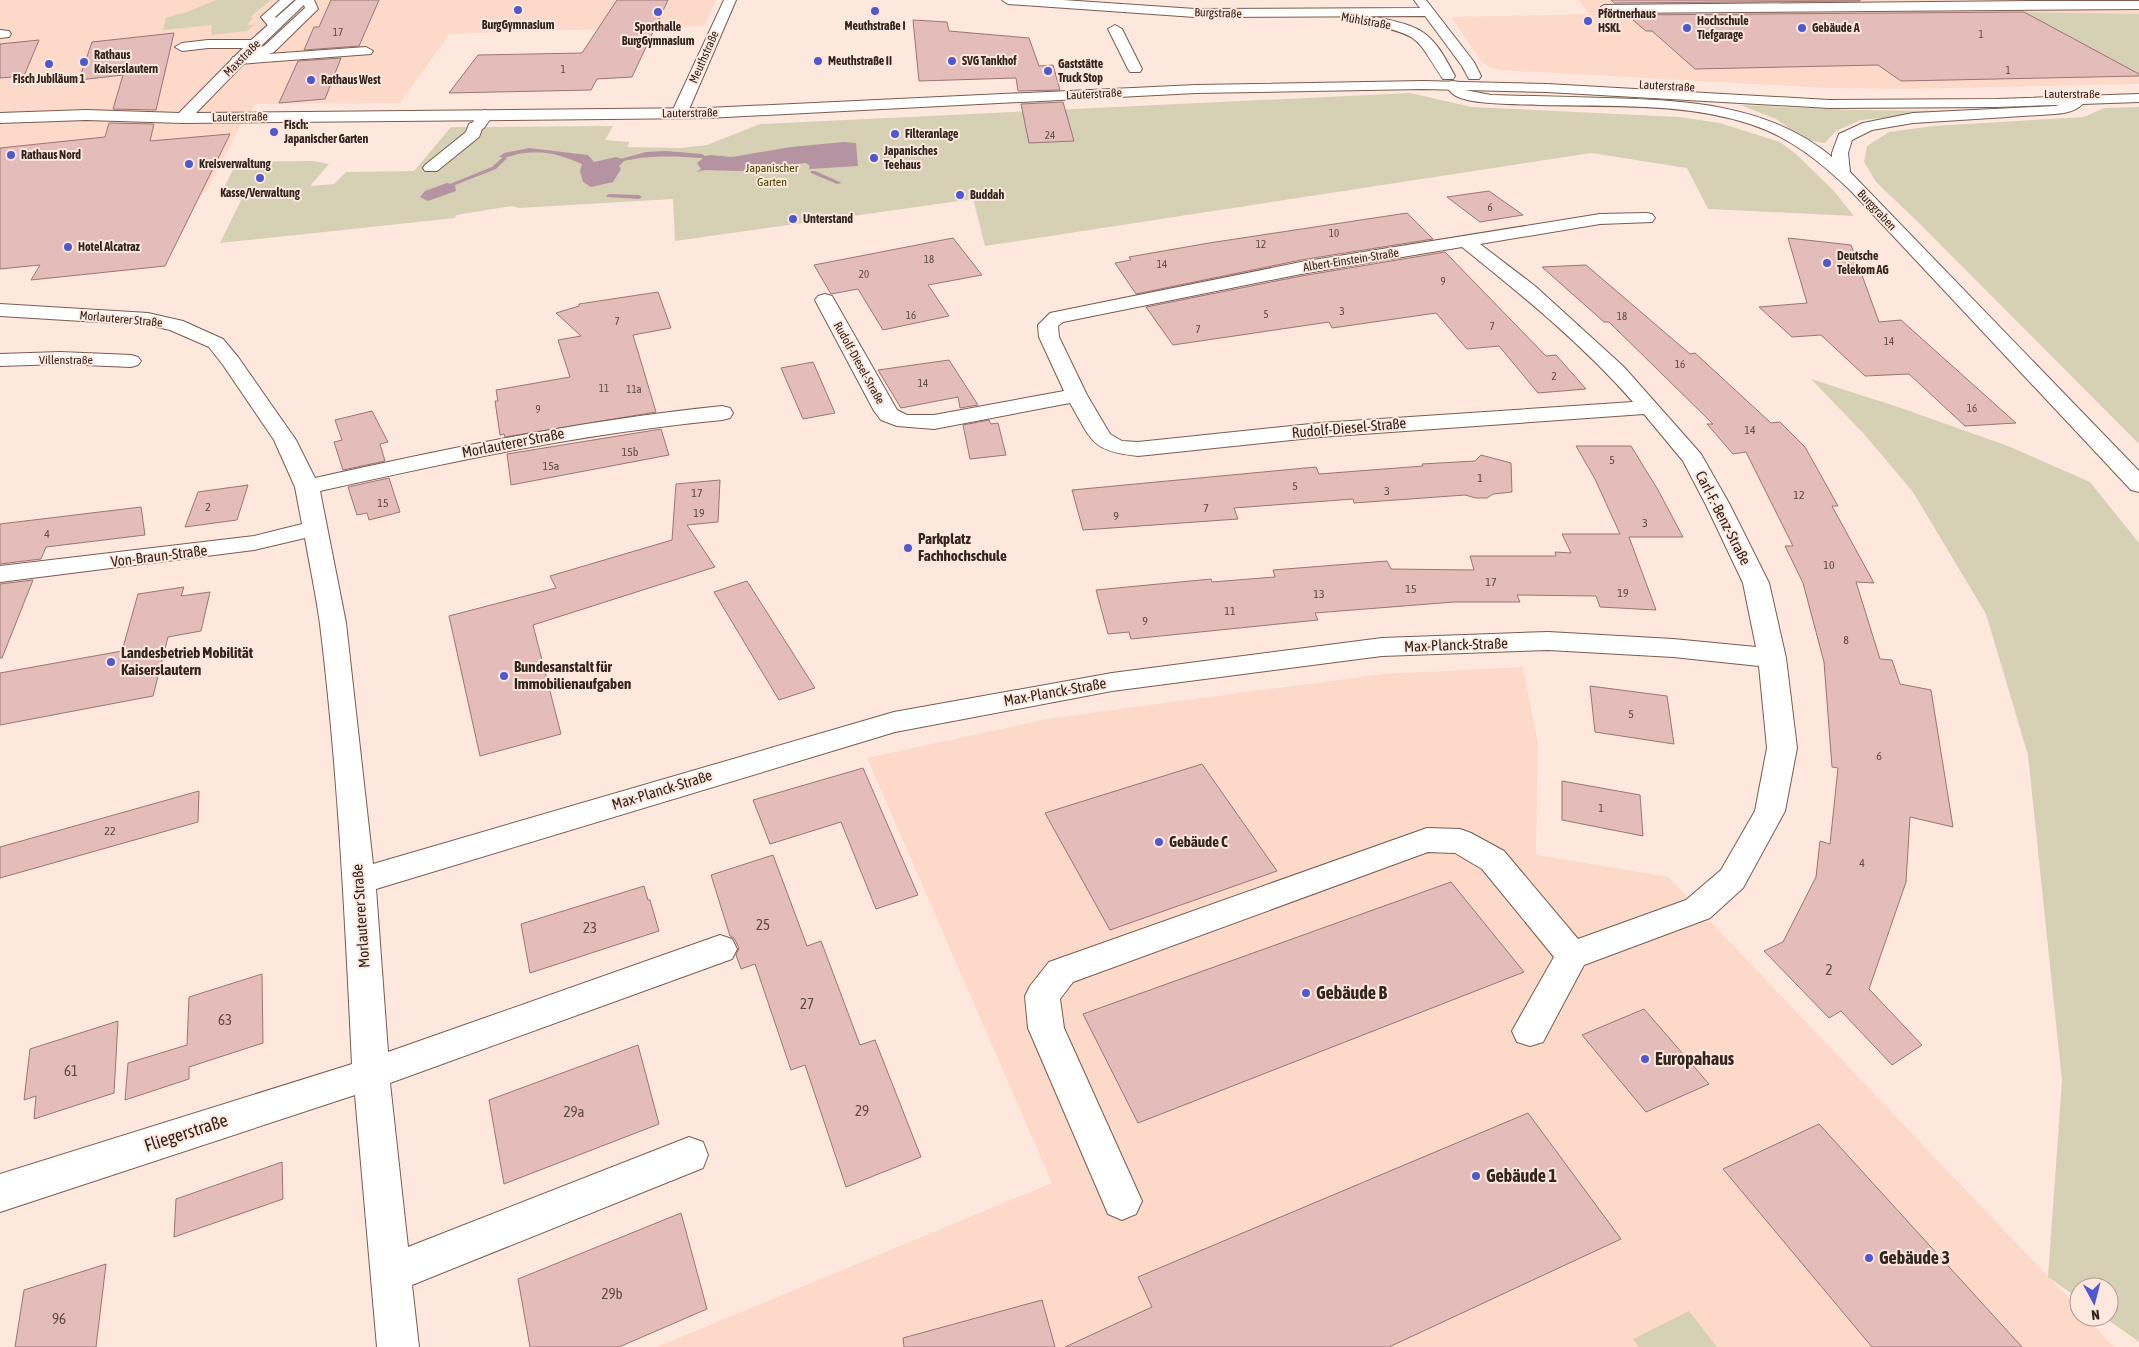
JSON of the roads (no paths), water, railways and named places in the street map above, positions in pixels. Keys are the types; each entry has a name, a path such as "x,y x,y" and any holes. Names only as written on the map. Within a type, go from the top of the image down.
{"street":[{"path":"276,25 267,17 288,0"},
{"name":"Maxstraße","path":"182,118 238,60 303,0"},
{"path":"238,60 270,49 312,9 308,0"},
{"name":"Meuthstraße","path":"680,114 730,0"},
{"name":"Burgstraße","path":"1008,0 1195,12 1313,14 1429,12"},
{"name":"Mühlstraße","path":"1400,0 1420,30 1418,34"},
{"path":"1420,0 1469,65 1476,81"},
{"path":"1604,9 2036,4 2139,6"},
{"name":"Mühlstraße","path":"1313,14 1374,21 1400,27 1418,34 1441,62 1451,80"},
{"path":"1115,29 1135,69"},
{"path":"182,47 208,44 255,44"},
{"path":"238,60 366,51"},
{"name":"Lauterstraße","path":"0,118 86,115 182,118 680,114 1196,89 1451,80 1820,94 2139,94"},
{"name":"Burggraben","path":"1451,80 1460,93 1479,98 1663,104 1723,113 1782,132 1805,145 1842,171 1876,210 2045,384 2139,485"},
{"name":"Lauterstraße","path":"1476,81 1829,104 1905,105 2139,98"},
{"name":"Burggraben","path":"1476,81 1488,93 1531,100"},
{"path":"1842,171 1840,153 1845,137 1868,126 1913,118 2055,110 2067,108 2078,101"},
{"path":"431,168 474,134 474,126 479,125 485,115"},
{"name":"Lauterstraße","path":"0,131 182,118"},
{"name":"Albert-Einstein-Straße","path":"1058,317 1301,268 1600,219 1646,218"},
{"name":"Carl-F.-Benz-Straße","path":"1465,241 1528,290 1575,332 1650,407 1693,459 1756,583 1772,658 1782,748 1770,811 1732,879 1698,909 1572,955"},
{"name":"Rudolf-Diesel-Straße","path":"825,300 882,406 889,414 896,418 905,421 934,422 1076,395"},
{"name":"Morlauterer Straße","path":"0,310 148,319 176,325 216,342 285,440 307,487 333,623 359,881 371,1074 398,1347"},
{"name":"Rudolf-Diesel-Straße","path":"1058,317 1048,325 1049,337 1076,395 1102,438 1116,447 1138,449 1320,430 1650,407"},
{"name":"Villenstraße","path":"0,360 60,358 131,361"},
{"name":"Morlauterer Straße","path":"307,487 536,438 621,424 722,413"},
{"name":"Von-Braun-Straße","path":"0,574 254,543 316,528"},
{"name":"Max-Planck-Straße","path":"359,881 894,722 1112,682 1382,647 1548,641 1673,648 1772,658"},
{"path":"1122,1201 1046,1028 1042,996 1061,972 1427,840 1460,841 1493,860 1572,955 1530,1031"},
{"name":"Fliegerstraße","path":"0,1193 371,1074 720,948"},
{"path":"390,1274 689,1155"}],"waterway":[{"path":"623,159 646,154 666,153 702,156"},
{"path":"453,184 494,168 504,158"},
{"path":"813,172 839,183"},
{"path":"609,196 639,197"}],"place":[{"name":"BurgGymnasium","path":"518,10"},
{"name":"Meuthstraße I","path":"875,11"},
{"name":"Sporthalle BurgGymnasium","path":"658,12"},
{"name":"Pförtnerhaus HSKL","path":"1588,21"},
{"name":"Hochschule Tiefgarage","path":"1687,28"},
{"name":"Gebäude A","path":"1802,28"},
{"name":"Meuthstraße II","path":"818,61"},
{"name":"SVG Tankhof","path":"952,61"},
{"name":"Rathaus Kaiserslautern","path":"84,62"},
{"name":"Fisch Jubiläum 1","path":"49,64"},
{"name":"Gaststätte Truck Stop","path":"1048,71"},
{"name":"Rathaus West","path":"311,80"},
{"name":"Fisch: Japanischer Garten","path":"274,132"},
{"name":"Filteranlage","path":"895,134"},
{"name":"Rathaus Nord","path":"11,155"},
{"name":"Japanisches Teehaus","path":"874,158"},
{"name":"Kreisverwaltung","path":"189,164"},
{"name":"Kasse/Verwaltung","path":"260,178"},
{"name":"Buddah","path":"960,195"},
{"name":"Unterstand","path":"793,219"},
{"name":"Hotel Alcatraz","path":"68,247"},
{"name":"Deutsche Telekom AG","path":"1827,263"},
{"name":"Parkplatz Fachhochschule","path":"908,548"},
{"name":"Landesbetrieb Mobilität Kaiserslautern","path":"111,662"},
{"name":"Bundesanstalt für Immobilienaufgaben","path":"504,676"},
{"name":"Gebäude C","path":"1159,842"},
{"name":"Gebäude B","path":"1306,993"},
{"name":"Europahaus","path":"1645,1059"},
{"name":"Gebäude 1","path":"1476,1176"},
{"name":"Gebäude 3","path":"1869,1258"}],"park label":[{"name":"Japanischer Garten","path":"772,175"}]}
